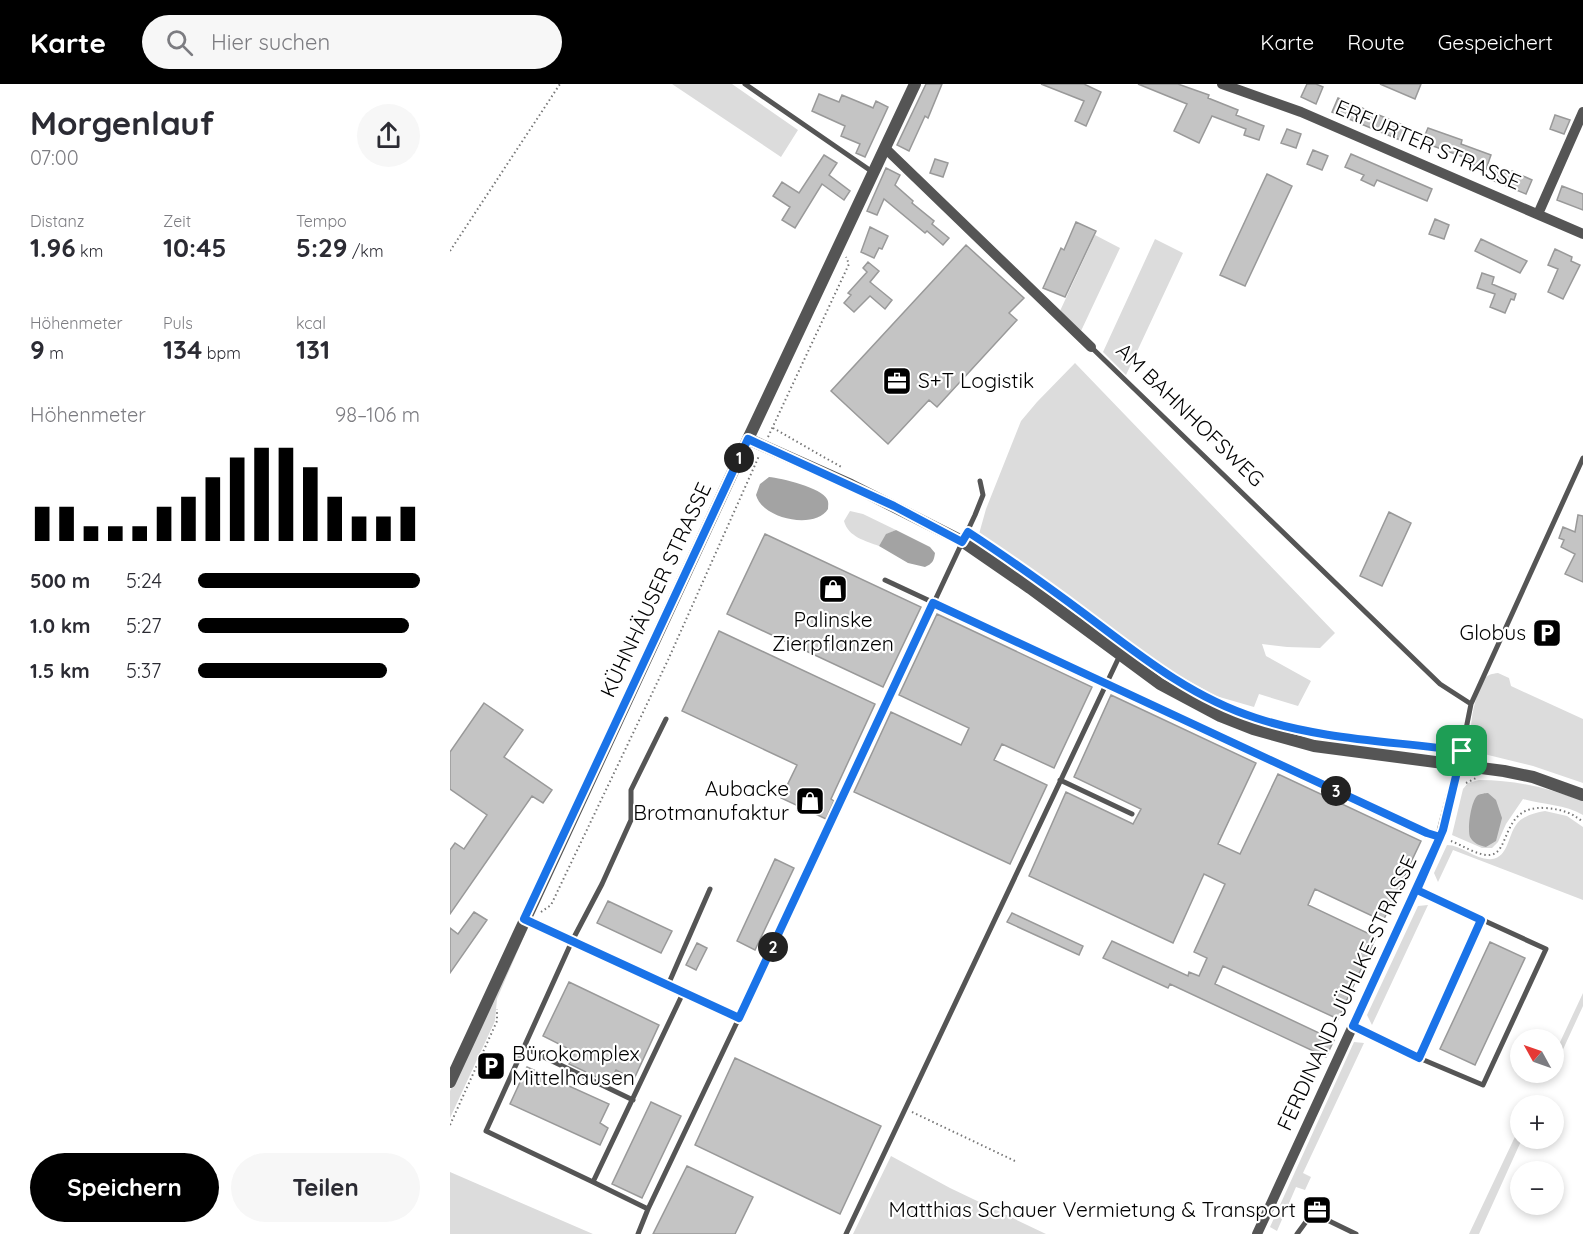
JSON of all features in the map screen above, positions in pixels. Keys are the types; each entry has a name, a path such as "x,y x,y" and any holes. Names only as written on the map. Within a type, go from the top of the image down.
{"street":[{"name":"KÜHNHÄUSER STRASSE","path":"450,1082 529,921 748,439 915,84"},
{"name":"ERFURTER STRASSE","path":"1222,84 1244,87 1583,234"},
{"path":"1538,214 1583,112"},
{"name":"AM BAHNHOFSWEG","path":"886,149 1091,347"},
{"path":"748,439 872,496 962,542 1030,588 1160,684 1186,699 1253,729 1314,746 1459,764 1533,777 1583,795"},
{"name":"FERDINAND-JÜHLKE-STRASSE","path":"1260,1233 1440,837 1459,764"}],"lane":[{"path":"745,84 874,173"},
{"name":"AM BAHNHOFSWEG","path":"1091,347 1440,684 1471,704"},
{"path":"1459,764 1471,704 1583,458"},
{"path":"638,1234 962,542 983,495 980,481"},
{"path":"885,580 1427,833 1440,837"},
{"path":"846,1234 1106,682 1121,655"},
{"path":"648,1209 486,1131 572,941 602,884 631,820 631,790 666,719"},
{"path":"1060,780 1131,814"},
{"path":"668,986 710,889"},
{"path":"1353,1026 1419,1058 1483,1085 1546,949 1417,890"},
{"path":"1419,1058 1481,920"},
{"path":"529,921 739,1018"},
{"path":"593,1182 683,993"},
{"path":"523,1047 633,1100"},
{"path":"1297,1234 1308,1219 1321,1217 1356,1234"}],"path":[{"path":"450,251 560,84"},
{"path":"842,278 772,428 846,470"},
{"path":"529,921 551,905 673,650 756,462"},
{"path":"1303,731 1357,739"},
{"path":"1379,742 1462,751 1490,757"},
{"path":"1440,837 1490,855 1500,848 1510,825 1526,810 1538,807 1558,808 1571,813 1583,822"},
{"path":"450,1125 497,1021 498,1001"},
{"path":"905,1109 1015,1161"}],"shaded area":[{"path":"672,84 732,84 798,130 781,157"},
{"path":"1095,235 1120,248 1081,331 1060,311"},
{"path":"1155,239 1183,253 1126,375 1103,352"},
{"path":"1075,363 1335,633 1320,648 1262,644 1266,656 1311,681 1298,706 1259,694 1254,707 1216,696 1165,668 979,534 986,509 1021,421"},
{"path":"769,477 818,491 827,499 828,509 812,519 789,519 778,516 760,503 756,495 760,484"},
{"path":"850,511 863,514 896,530 887,534 879,546 863,540 853,535 846,526 844,521"},
{"path":"896,530 930,547 935,553 931,563 925,567 908,563 879,546 886,534"},
{"path":"1498,673 1509,678 1511,686 1583,719 1583,783 1533,766 1484,754 1478,749 1473,750 1471,724 1478,694 1486,677"},
{"path":"1479,780 1519,783 1570,796 1583,801 1583,815 1569,809 1523,799 1506,824 1498,842 1492,848 1482,848 1452,835 1463,789 1468,783"},
{"path":"1488,793 1496,800 1502,818 1496,841 1486,847 1473,841 1469,828 1470,815 1476,798"},
{"path":"1545,811 1567,816 1583,827 1583,900 1453,850 1438,882 1434,873 1447,845 1458,847 1481,858 1492,859 1505,850 1513,830 1522,819"},
{"path":"1428,905 1372,1025 1367,1015 1418,906"},
{"path":"525,934 497,999 495,1021 450,1118 450,1091 521,937"},
{"path":"1583,993 1583,1006 1564,1047 1564,1034"},
{"path":"1354,1042 1364,1043 1303,1173 1311,1177 1305,1190 1296,1187 1277,1231 1270,1227"},
{"path":"1510,1147 1517,1149 1510,1161 1479,1234 1469,1234"},
{"path":"891,1156 950,1188 1046,1234 853,1234"},
{"path":"450,1172 593,1234 450,1234"}],"building":[{"path":"926,84 942,84 928,118 925,116 909,151 897,145"},
{"path":"1041,84 1084,84 1101,92 1086,126 1075,121 1084,101"},
{"path":"1138,84 1178,84 1209,95 1208,98 1238,110 1236,115 1264,126 1259,140 1244,135 1246,129 1212,116 1199,143 1174,131 1187,104"},
{"path":"1307,84 1323,87 1316,104 1301,97"},
{"path":"1380,84 1421,84 1415,99"},
{"path":"819,94 839,102 842,95 873,108 876,101 888,107 865,157 856,153 860,144 841,136 845,126 812,111"},
{"path":"1338,98 1405,126 1400,140 1332,112"},
{"path":"1555,115 1570,120 1564,134 1550,129"},
{"path":"1428,128 1462,140 1461,144 1491,155 1486,169 1471,164 1472,160 1422,142"},
{"path":"1287,129 1301,134 1296,148 1281,143"},
{"path":"1313,150 1328,156 1322,170 1307,164"},
{"path":"1351,154 1432,189 1427,201 1377,180 1374,186 1361,180 1364,175 1345,167"},
{"path":"824,155 837,163 829,175 850,191 844,200 822,184 795,228 782,220 790,207 773,196 782,182 799,193"},
{"path":"935,159 948,163 943,177 930,173"},
{"path":"886,168 900,175 895,185 934,221 932,224 949,238 943,245 884,199 877,215 867,211"},
{"path":"1497,168 1510,174 1512,171 1532,180 1526,194 1492,180"},
{"path":"1267,174 1292,186 1245,286 1220,275"},
{"path":"1562,186 1583,194 1583,210 1557,200"},
{"path":"1435,219 1449,225 1444,239 1429,234"},
{"path":"1076,222 1096,231 1065,297 1043,288"},
{"path":"870,227 888,236 882,249 879,248 874,258 861,252"},
{"path":"1481,239 1527,261 1520,273 1475,251"},
{"path":"966,245 1024,298 1009,313 1017,320 937,407 929,400 888,444 831,391"},
{"path":"1555,249 1572,257 1571,261 1580,265 1563,299 1548,292 1558,269 1548,265"},
{"path":"868,262 879,271 870,282 892,300 885,309 870,296 854,312 844,303 851,295 848,293 867,272 863,268"},
{"path":"1482,273 1494,277 1492,284 1516,294 1514,300 1511,299 1505,313 1490,307 1495,294 1477,288"},
{"path":"1389,512 1411,523 1382,586 1360,576"},
{"path":"1578,515 1583,516 1583,582 1565,574 1575,554 1561,547 1564,540 1559,538 1563,527 1575,532"},
{"path":"765,534 921,607 883,687 727,614"},
{"path":"937,614 1092,687 1054,768 1002,744 994,760 1047,785 1010,864 854,792 891,712 961,745 969,728 899,695"},
{"path":"719,631 875,704 831,799 834,801 826,819 781,798 797,765 682,711"},
{"path":"1111,695 1256,763 1218,844 1240,854 1278,774 1421,841 1383,921 1315,889 1308,905 1376,937 1338,1019 1223,966 1215,984 1334,1040 1326,1057 1170,984 1168,988 1103,958 1112,941 1188,976 1189,972 1199,976 1207,958 1194,952 1225,884 1204,874 1173,943 1029,876 1066,792 1133,824 1141,809 1074,777"},
{"path":"484,703 523,730 504,757 552,790 543,803 532,796 450,914 450,850 455,843 464,849 487,815 450,789 450,752"},
{"path":"775,859 794,868 755,950 737,941"},
{"path":"608,901 672,931 661,953 597,923"},
{"path":"474,912 487,920 450,973 450,928 458,934"},
{"path":"1012,913 1083,946 1079,955 1007,922"},
{"path":"1490,942 1525,958 1475,1065 1440,1049"},
{"path":"697,943 707,948 696,970 686,965"},
{"path":"569,982 659,1025 634,1079 616,1070 609,1083 569,1064 575,1052 543,1036"},
{"path":"735,1058 881,1126 840,1214 695,1145"},
{"path":"527,1067 609,1104 600,1123 608,1128 600,1145 510,1104"},
{"path":"651,1102 681,1116 642,1198 612,1184"},
{"path":"687,1166 753,1197 735,1234 653,1234"}],"place":[{"name":"S+T Logistik","path":"897,381"},
{"name":"Palinske Zierpflanzen","path":"833,589"},
{"name":"Globus","path":"1547,633"},
{"name":"Aubacke Brotmanufaktur","path":"810,801"},
{"name":"Bürokomplex Mittelhausen","path":"491,1066"},
{"name":"Matthias Schauer Vermietung & Transport","path":"1317,1210"}],"route":[{"path":"1462,751 1303,731 1255,718 1226,706 1190,689 1136,653 1053,591 968,532 962,542 851,485 748,439 524,919 739,1018 933,603 1427,833 1440,837 1353,1026 1419,1058 1481,920 1417,890 1440,837 1443,830 1462,751"}]}
